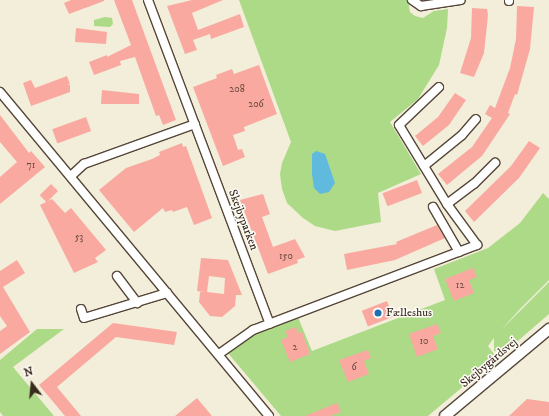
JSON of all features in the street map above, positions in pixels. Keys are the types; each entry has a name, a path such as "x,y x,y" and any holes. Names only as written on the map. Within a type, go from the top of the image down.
{"street":[{"name":"Skejbyparken","path":"148,0 270,324"},
{"path":"412,0 421,6 446,1 462,2"},
{"path":"219,354 245,334 477,245 447,204 399,125 439,87"},
{"path":"0,92 269,416"},
{"path":"424,166 462,135 476,119"},
{"path":"71,176 84,164 195,124"},
{"path":"447,204 474,184 495,162"},
{"path":"433,207 459,252"},
{"path":"117,276 137,303"},
{"path":"81,309 84,318 167,293"},
{"name":"Skejbygårdsvej","path":"445,416 549,329"}],"green space":[{"path":"239,0 408,0 410,12 415,16 423,18 434,11 448,9 447,28 439,65 418,99 390,122 421,174 378,193 381,222 335,231 315,226 303,218 287,203 282,189 280,174 282,163 291,142"},
{"path":"105,17 112,18 113,24 110,27 94,26 94,20"},
{"path":"543,193 549,199 549,280 501,330 549,282 549,314 505,352 494,351 494,338 488,346 497,358 428,416 281,416 227,352 253,332 297,315 312,351 445,300 434,269 488,248 520,223"},
{"path":"37,329 64,329 13,367 54,416 3,416 0,412 0,360"}],"water":[{"path":"316,151 325,154 335,183 329,192 320,194 314,188 312,174 312,154"}],"building":[{"path":"71,0 104,1 69,14 64,3"},
{"path":"114,0 132,0 176,120 163,125 159,115 156,116 135,57 120,61 121,65 94,75 89,62 107,55 107,57 131,45"},
{"path":"192,0 223,0 192,13 198,30 240,14 244,27 211,39 210,34 193,40 197,50 185,54 167,6"},
{"path":"517,6 534,7 530,49 517,95 515,94 508,113 510,114 482,156 447,185 438,174 472,147 492,118 485,114 490,105 495,108 510,68 516,39"},
{"path":"472,8 487,9 488,15 484,53 474,77 460,73 471,38"},
{"path":"76,28 107,32 106,44 75,42"},
{"path":"259,65 277,114 244,127 245,131 233,135 238,150 242,149 245,157 223,166 193,87 217,78 216,75 232,69 234,74"},
{"path":"67,76 70,84 67,85 70,85 70,92 31,106 23,83 31,80 35,88"},
{"path":"102,90 139,94 139,104 101,104"},
{"path":"455,93 466,100 449,125 423,146 415,136 438,117"},
{"path":"0,115 29,153 31,151 45,167 0,204 0,177 17,162 0,142"},
{"path":"86,117 91,131 57,143 52,129"},
{"path":"529,141 540,148 519,178 474,222 465,211 511,166"},
{"path":"182,143 183,147 186,146 212,218 194,225 187,207 173,212 172,210 165,212 163,208 134,232 99,190 126,168 152,159 160,155 159,152"},
{"path":"417,180 422,193 387,206 382,193"},
{"path":"51,184 58,191 47,202 40,195"},
{"path":"263,194 270,214 262,217 273,247 295,239 305,257 297,260 298,263 268,274 240,200"},
{"path":"52,199 65,213 71,208 106,250 95,258 98,262 74,273 40,205"},
{"path":"437,225 445,238 395,260 347,270 344,254 397,244 396,242"},
{"path":"201,258 228,260 242,295 236,295 235,306 222,317 210,316 199,302 200,292 204,292 197,291","holes":["209,276 225,278 224,294 207,292"]},
{"path":"17,260 25,273 3,287 30,332 0,354 0,331 7,326 0,316 0,271"},
{"path":"473,268 477,277 469,280 474,293 454,301 445,279"},
{"name":"Fælleshus","path":"387,301 393,317 368,327 362,311"},
{"path":"113,323 177,332 174,345 116,337 57,387 81,416 65,416 39,385"},
{"path":"437,324 441,333 433,336 438,349 417,357 409,334"},
{"path":"296,327 298,333 302,332 310,354 290,362 281,340 288,337 285,331"},
{"path":"368,350 371,358 364,361 369,374 348,382 339,360"},
{"path":"197,398 212,416 175,416"},
{"path":"527,399 549,402 549,416 509,416"},
{"path":"337,403 341,412 330,416 305,416"}],"place":[{"name":"Fælleshus","path":"378,313"}]}
